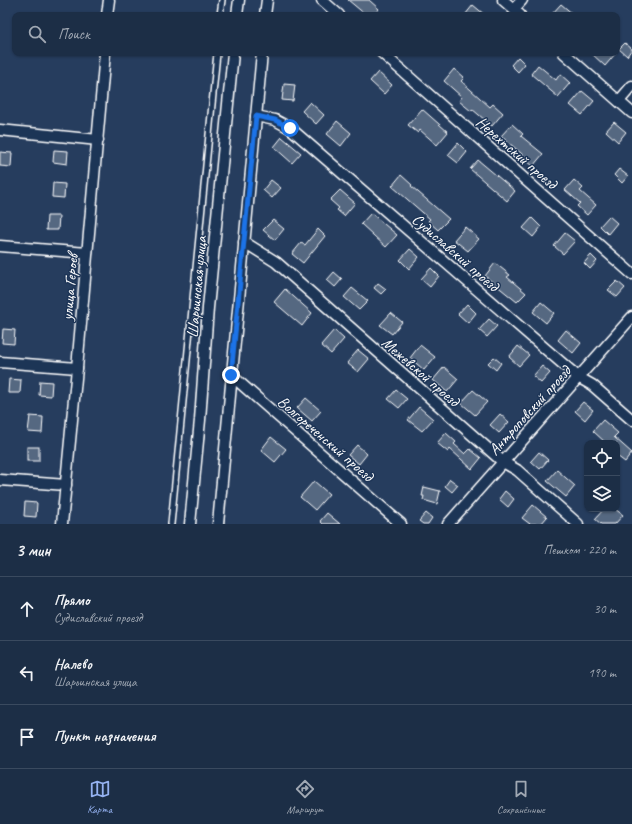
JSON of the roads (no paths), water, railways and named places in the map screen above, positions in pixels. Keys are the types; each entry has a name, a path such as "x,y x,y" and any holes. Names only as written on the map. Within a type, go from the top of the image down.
{"street":[{"path":"108,12 109,0"},
{"path":"237,12 239,0"},
{"path":"265,12 267,0"},
{"path":"322,0 336,12"},
{"path":"503,0 517,12 522,0"},
{"name":"улица Героев","path":"62,524 105,56"},
{"name":"Шарьинская улица","path":"190,524 200,420 208,308 233,56"},
{"path":"220,522 231,375 262,56"},
{"name":"Нерехтский проезд","path":"385,56 632,274"},
{"path":"567,56 632,113"},
{"path":"618,101 632,86"},
{"name":"Судиславский проезд","path":"256,116 275,120 290,128 578,377 592,385 632,420"},
{"path":"0,130 98,140"},
{"name":"Межевской проезд","path":"244,242 276,262 503,462 517,470 578,524"},
{"path":"0,246 87,253"},
{"name":"Антроповский проезд","path":"448,524 632,317"},
{"path":"0,362 77,368"},
{"name":"Волгореченский проезд","path":"231,375 401,524"},
{"path":"0,480 66,485"}],"lane":[{"path":"220,12 222,0"},
{"path":"171,524 217,56"}]}
